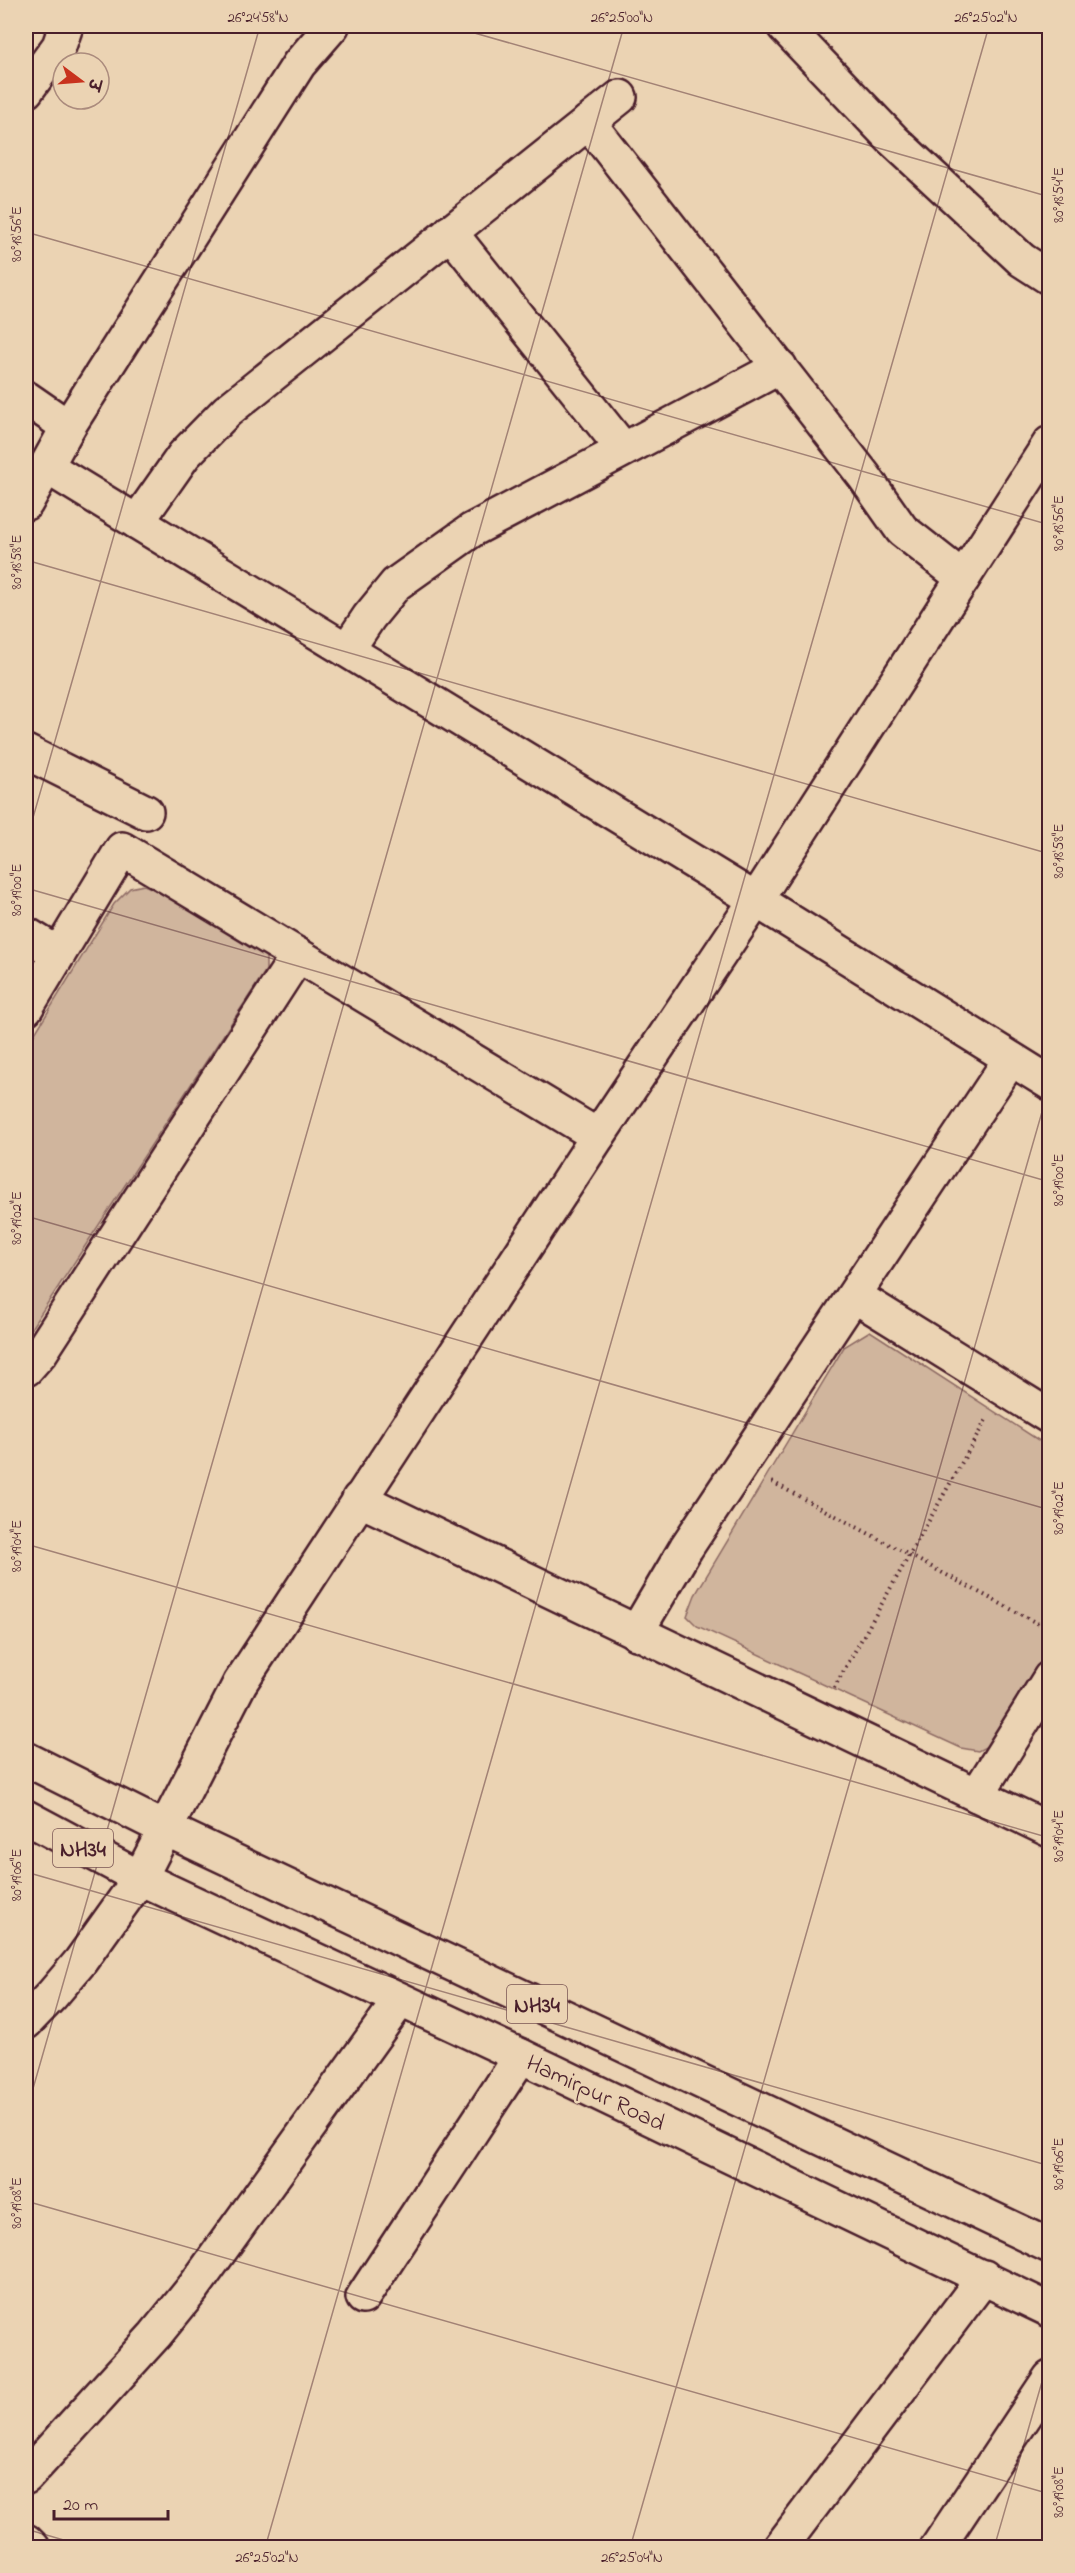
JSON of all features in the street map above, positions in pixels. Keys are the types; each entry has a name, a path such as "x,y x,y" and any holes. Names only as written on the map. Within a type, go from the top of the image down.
{"main road":[{"path":"26,91 59,46 66,26"},
{"path":"26,502 68,428 299,64 332,26"},
{"path":"784,26 893,140 1022,260 1050,278"},
{"path":"137,522 184,455 226,411 620,97"},
{"path":"588,122 864,476 902,530 963,578"},
{"path":"450,232 623,449"},
{"path":"347,650 369,617 396,584 472,530 780,367"},
{"path":"26,398 68,428"},
{"path":"26,2022 80,1962 140,1878 240,1683 598,1136 756,900 1050,443"},
{"path":"47,467 756,900 1050,1083"},
{"path":"26,752 146,812"},
{"path":"26,1008 57,953 122,849 598,1136"},
{"path":"26,934 57,953"},
{"path":"26,1369 41,1352 298,955"},
{"path":"636,1633 686,1548 1010,1060"},
{"path":"855,1296 1050,1418"},
{"path":"359,1499 1050,1830"},
{"path":"977,1795 1050,1678"},
{"name":"NH34","path":"26,1759 165,1829 1050,2246"},
{"name":"NH34","path":"26,1817 140,1878"},
{"name":"Hamirpur Road","path":"140,1878 521,2056 1050,2310"},
{"path":"26,2477 155,2335 194,2287 400,2000"},
{"path":"363,2297 521,2056"},
{"path":"780,2547 984,2277"},
{"path":"937,2547 1050,2378"},
{"path":"26,2541 33,2547"}],"path":[{"path":"817,1718 1004,1388"},
{"path":"741,1465 1050,1630"}],"shaded area":[{"path":"144,885 165,894 266,955 266,970 26,1336 26,1048 114,904 130,888"},
{"path":"870,1331 1049,1447 1049,1655 999,1740 978,1751 961,1748 697,1626 687,1616 695,1595 844,1347"}]}
